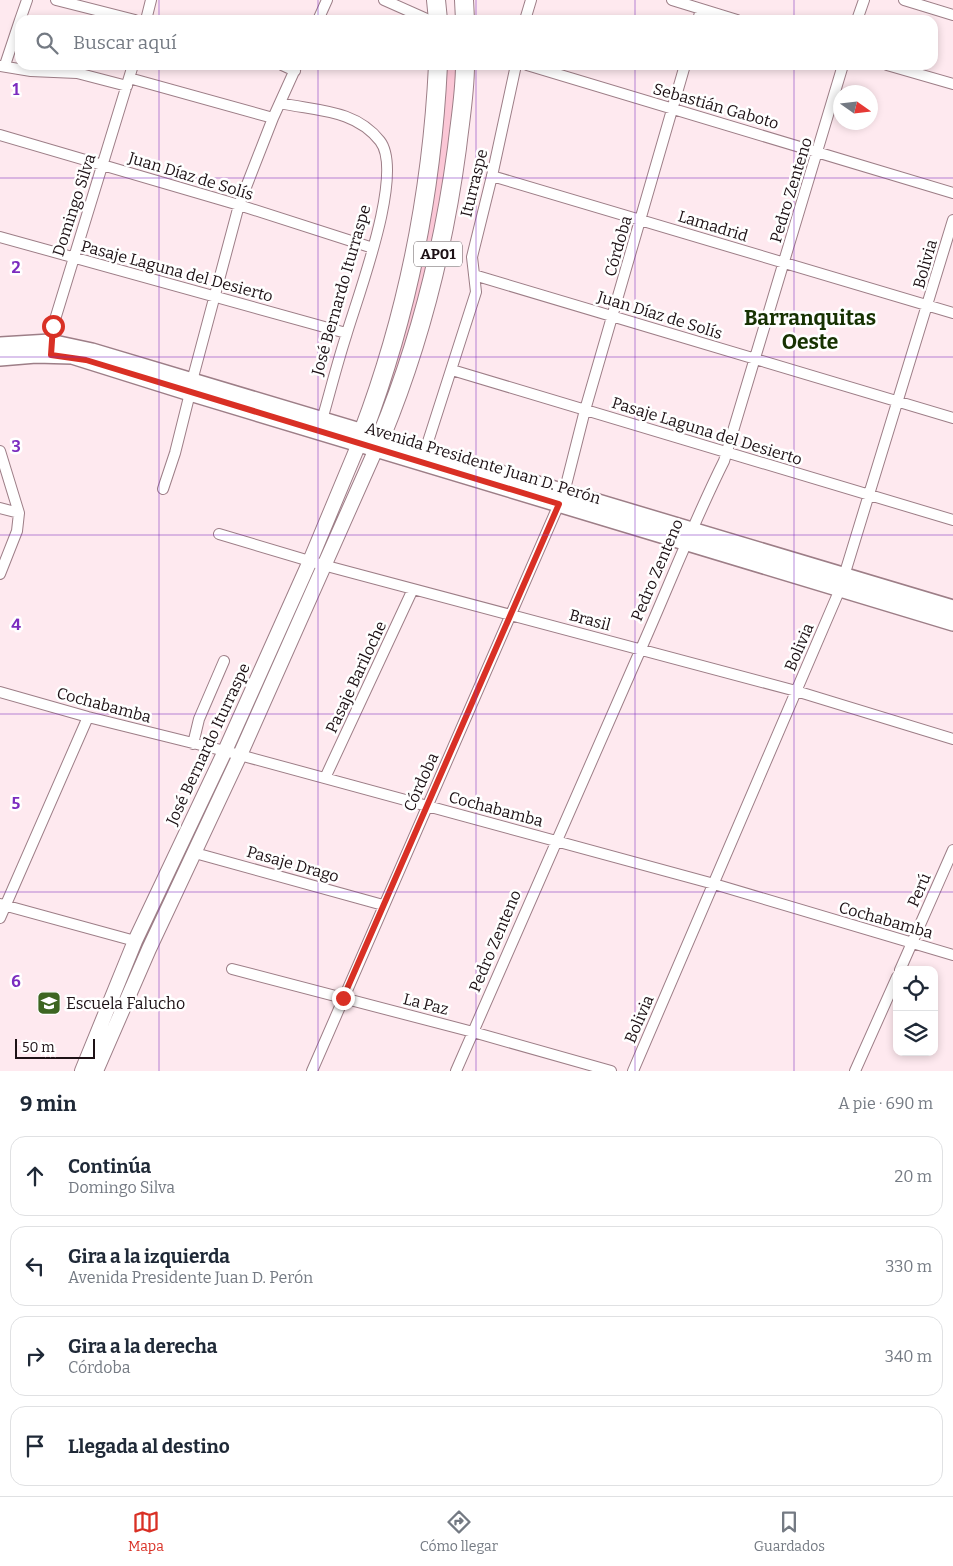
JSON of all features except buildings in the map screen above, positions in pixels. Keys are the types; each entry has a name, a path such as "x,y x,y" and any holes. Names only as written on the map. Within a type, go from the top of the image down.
{"highway":[{"path":"436,0 438,15"},
{"path":"464,0 465,15"},
{"name":"AP01","path":"361,437 400,318 418,244 434,144 438,70"},
{"name":"AP01","path":"379,443 414,341 440,246 452,182 464,70"}],"main road":[{"name":"Avenida Presidente Juan D. Perón","path":"0,345 92,350 191,387 688,536 840,589 953,623"},
{"name":"Avenida Presidente Juan D. Perón","path":"0,358 50,348"},
{"name":"Avenida Presidente Juan D. Perón","path":"191,387 322,420 361,437"},
{"name":"José Bernardo Iturraspe","path":"82,1071 106,1030 161,921 240,755 316,563 361,437"},
{"name":"Avenida Presidente Juan D. Perón","path":"379,443 425,451 561,498"},
{"name":"José Bernardo Iturraspe","path":"96,1071 106,1030 135,941 316,563 379,443"},
{"name":"Avenida Presidente Juan D. Perón","path":"688,536 845,575 953,608"},
{"path":"74,1071 106,1030"},
{"path":"105,1071 106,1030"}],"street":[{"path":"22,15 27,0"},
{"path":"56,0 115,15"},
{"path":"147,15 151,0"},
{"path":"320,15 327,0"},
{"path":"384,0 418,15"},
{"path":"526,15 531,0"},
{"path":"672,0 697,5 724,15"},
{"path":"859,15 864,0"},
{"path":"904,0 953,15"},
{"path":"3,65 15,33"},
{"path":"26,70 78,73 128,82 273,118"},
{"name":"Domingo Silva","path":"50,348 53,326 132,70"},
{"path":"163,489 176,453 213,297 239,206 273,118 295,70"},
{"name":"Iturraspe","path":"425,451 476,292 473,249 492,176 515,70"},
{"name":"Sebastián Gaboto","path":"543,70 819,151 953,193"},
{"name":"Córdoba","path":"312,1071 561,498 684,70"},
{"name":"Pedro Zenteno","path":"456,1071 554,840 727,452 843,70"},
{"path":"904,70 953,84"},
{"name":"José Bernardo Iturraspe","path":"280,104 336,112 354,119 375,135 383,146 387,168 383,210 322,420"},
{"name":"Juan Díaz de Solís","path":"0,136 103,165 373,248"},
{"name":"Lamadrid","path":"492,176 953,313"},
{"name":"Bolivia","path":"633,1071 840,589 899,402 953,220"},
{"name":"Pasaje Laguna del Desierto","path":"0,237 346,333"},
{"name":"Juan Díaz de Solís","path":"474,275 953,418"},
{"name":"Pasaje Laguna del Desierto","path":"452,370 953,520"},
{"path":"0,451 19,512 17,531 0,574"},
{"path":"0,508 19,512"},
{"name":"Brasil","path":"219,534 316,563 796,691 953,739"},
{"name":"Pasaje Bariloche","path":"325,778 414,589"},
{"path":"193,744 199,719 224,661"},
{"name":"Cochabamba","path":"0,692 714,884 953,955"},
{"path":"0,918 3,905 88,717"},
{"name":"Perú","path":"902,966 953,850"},
{"name":"Pasaje Drago","path":"195,852 383,905"},
{"path":"3,905 135,941"},
{"name":"La Paz","path":"232,969 473,1032 611,1071"},
{"path":"855,1071 893,986"}],"shaded area":[{"path":"437,70 464,70 451,190 381,437 363,432 395,335"}],"place":[{"name":"Escuela Falucho","path":"49,1003"}],"district":[{"name":"Barranquitas Oeste","path":"810,330"}],"route":[{"path":"53,326 50,342 51,355 72,356 86,360 559,504 343,998"}]}
